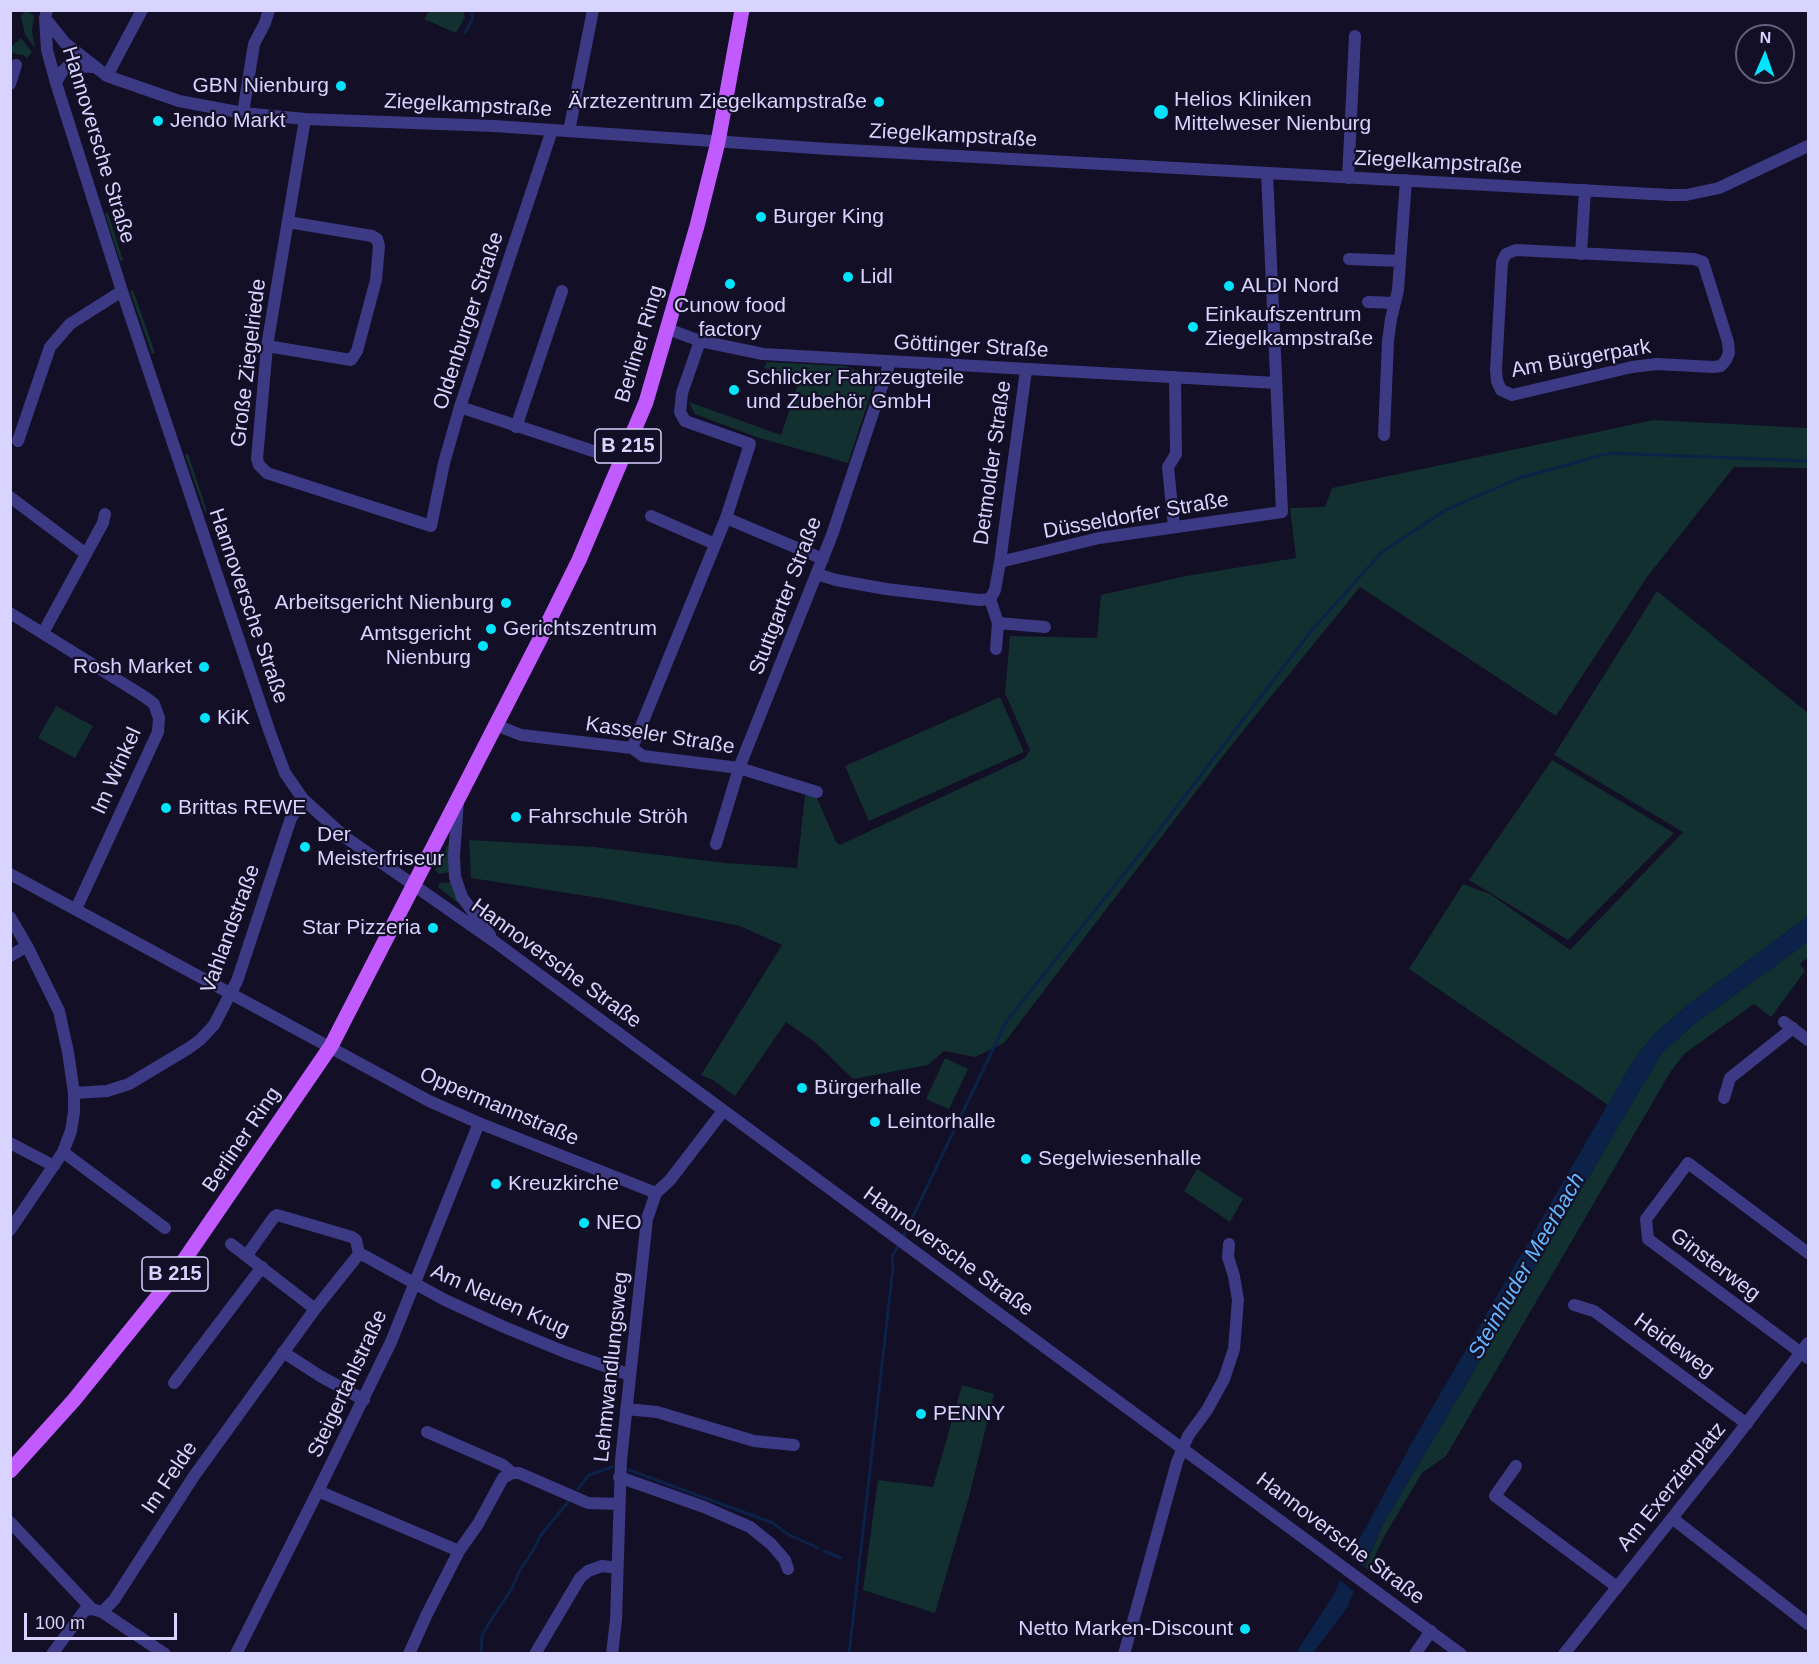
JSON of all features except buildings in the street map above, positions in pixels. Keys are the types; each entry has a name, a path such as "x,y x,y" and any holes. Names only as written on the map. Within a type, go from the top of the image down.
{"main road":[{"name":"Berliner Ring","path":"10,1470 74,1400 167,1285 331,1046 496,725 575,567 646,402 697,226 717,142 742,10"}],"street":[{"path":"107,76 141,10"},
{"path":"243,113 254,44 269,10"},
{"path":"569,131 593,10"},
{"name":"Ziegelkampstraße","path":"44,13 65,43 107,76 179,101 243,113 304,119 423,122 717,142 1670,195 1719,188 1809,146"},
{"name":"Hannoversche Straße","path":"44,13 48,50 56,83 122,291 270,733 285,773 303,799 328,824 495,942 1461,1653"},
{"path":"1348,178 1355,36"},
{"path":"10,84 16,65"},
{"path":"56,83 67,67 94,67"},
{"name":"Große Ziegelriede","path":"304,119 267,346 257,459 264,471 431,526"},
{"name":"Oldenburger Straße","path":"431,526 444,463 460,407 552,130"},
{"path":"1267,173 1276,382"},
{"path":"1384,435 1388,341 1398,290 1406,180"},
{"path":"1581,254 1585,190"},
{"path":"267,346 351,360 357,351 376,280 379,246 377,239 372,236 288,222"},
{"name":"Am Bürgerpark","path":"1516,250 1581,254 1694,259 1703,262 1728,342 1729,353 1726,360 1721,366 1713,367 1657,364 1632,367 1512,395 1501,390 1496,370 1502,262 1506,254 1516,250"},
{"path":"1349,259 1400,261"},
{"path":"18,441 50,346 69,324 122,291"},
{"path":"516,426 562,291"},
{"path":"1368,302 1395,303"},
{"name":"Göttinger Straße","path":"668,328 700,341 763,354 1276,382"},
{"path":"632,748 726,519 750,444 686,421 681,412 682,393 700,341"},
{"name":"Stuttgarter Straße","path":"716,844 739,768 823,559 890,362"},
{"name":"Detmolder Straße","path":"1000,562 1026,370"},
{"path":"1174,527 1168,467 1176,454 1175,377"},
{"name":"Düsseldorfer Straße","path":"1000,562 1099,538 1282,512 1276,382"},
{"path":"460,407 596,452"},
{"path":"10,497 86,554"},
{"path":"44,633 103,523 105,514"},
{"path":"651,516 715,544"},
{"path":"726,519 823,559"},
{"path":"817,574 836,580 886,589 979,600 990,598 995,590 1000,562"},
{"path":"990,598 998,623 996,649"},
{"name":"Im Winkel","path":"10,614 145,697 154,704 159,718 158,732 76,909"},
{"path":"998,623 1045,627"},
{"name":"Kasseler Straße","path":"496,725 520,735 632,748 643,756 739,768 817,792"},
{"name":"Vahlandstraße","path":"74,1093 121,1088 177,1056 214,1025 231,992 291,818 303,799"},
{"name":"Berliner Ring","path":"458,800 455,877 462,897 495,942"},
{"name":"Oppermannstraße","path":"10,874 429,1101 656,1193"},
{"path":"10,917 59,1011 74,1093 71,1131 63,1152 10,1230"},
{"path":"10,956 27,946"},
{"path":"1724,1098 1730,1078 1789,1025 1809,1040"},
{"name":"Lehmwandlungsweg","path":"612,1653 616,1620 620,1477 647,1218 656,1193 670,1180 723,1111"},
{"name":"Steigertahlstraße","path":"236,1653 364,1400 415,1284 479,1123"},
{"path":"10,1143 54,1166"},
{"path":"63,1152 165,1228"},
{"name":"Ginsterweg","path":"1806,1351 1648,1239 1646,1219 1688,1163 1809,1252"},
{"name":"Am Neuen Krug","path":"247,1255 277,1215 352,1237 356,1240 359,1254 363,1254 415,1284 504,1327 630,1375"},
{"path":"231,1244 315,1309 359,1254"},
{"path":"1124,1653 1176,1467 1188,1436 1218,1391 1234,1349 1238,1300 1234,1276 1227,1257 1229,1244"},
{"path":"174,1383 262,1267"},
{"name":"Heideweg","path":"1574,1305 1594,1311 1747,1424"},
{"name":"Im Felde","path":"52,1653 85,1610 97,1610 114,1600 194,1476 315,1309"},
{"name":"Am Exerzierplatz","path":"1564,1653 1806,1351"},
{"path":"283,1352 364,1400"},
{"path":"626,1409 657,1412 754,1441 794,1445"},
{"path":"427,1432 503,1465 512,1473"},
{"path":"1516,1467 1495,1496 1617,1587"},
{"path":"409,1653 459,1551 478,1524 503,1478 512,1473 519,1473 588,1503 619,1504"},
{"path":"620,1477 704,1507 750,1527 771,1544 785,1560 788,1569"},
{"path":"318,1491 459,1551"},
{"path":"1672,1518 1809,1624"},
{"path":"10,1522 97,1610 165,1653"},
{"path":"535,1653 580,1578 588,1571 602,1566 617,1568"},
{"path":"1415,1653 1431,1632"}],"green space":[{"path":"26,10 34,16 32,31 35,48 25,35 21,16"},
{"path":"429,11 463,11 465,17 456,33 424,19"},
{"path":"21,38 32,52 27,58 11,53 11,47"},
{"path":"108,213 123,260 120,261 105,214"},
{"path":"133,290 155,353 152,354 130,291"},
{"path":"767,362 845,366 871,376 875,381 848,463 756,437 695,414 689,402 781,435 800,378 764,368"},
{"path":"1654,420 1808,428 1808,468 1734,467 1647,577 1556,716 1360,587 1230,747 1004,1043 975,1057 944,1051 928,1065 853,1079 816,1043 786,1022 735,1096 713,1080 701,1075 782,945 740,926 606,899 471,878 469,840 594,847 726,863 797,868 805,795 816,796 836,842 840,845 1025,758 1030,750 1005,693 1010,636 1097,638 1101,595 1186,576 1296,558 1290,508 1325,507 1332,488"},
{"path":"188,454 206,508 206,515 185,455"},
{"path":"1657,591 1808,713 1808,916 1690,1003 1653,1035 1633,1061 1608,1105 1409,969 1463,884 1490,894 1570,950 1683,832 1554,755"},
{"path":"1000,697 1024,752 869,821 845,766"},
{"path":"56,706 93,726 75,758 38,738"},
{"path":"1552,760 1674,833 1568,940 1469,880"},
{"path":"450,841 451,872 439,874 435,870"},
{"path":"453,882 462,906 438,887 440,883"},
{"path":"1808,942 1808,957 1800,964 1805,971 1771,1017 1754,1004 1685,1053 1671,1071 1446,1456 1422,1473 1384,1537 1368,1570 1365,1567 1382,1526 1662,1053 1693,1025"},
{"path":"945,1058 968,1069 949,1109 926,1099"},
{"path":"1197,1169 1243,1199 1230,1222 1184,1191"},
{"path":"962,1385 994,1394 969,1497 935,1613 863,1590 878,1480 933,1487"}],"water":[{"name":"Steinhuder Meerbach","path":"1808,916 1808,942 1693,1025 1662,1053 1382,1526 1347,1608 1313,1653 1295,1654 1334,1594 1359,1540 1414,1439 1633,1061 1653,1035 1690,1003"}],"pier":[{"path":"1348,1556 1367,1569 1356,1593 1338,1579"}],"waterway":[{"path":"465,33 473,18 471,10"},
{"path":"903,1237 1006,1022 1152,839 1311,631 1382,552 1446,510 1519,478 1610,453 1808,461"},
{"path":"849,1654 893,1268 892,1256 900,1243"},
{"path":"578,1489 589,1475 612,1467"},
{"path":"629,1470 773,1523 789,1535 818,1548"},
{"path":"481,1654 482,1635 511,1590 541,1535 568,1502"},
{"path":"824,1551 841,1558"}],"place":[{"name":"GBN Nienburg","path":"341,86"},
{"name":"Ärztezentrum Ziegelkampstraße","path":"879,102"},
{"name":"Helios Kliniken Mittelweser Nienburg","path":"1161,112"},
{"name":"Jendo Markt","path":"158,121"},
{"name":"Burger King","path":"761,217"},
{"name":"Lidl","path":"848,277"},
{"name":"Cunow food factory","path":"730,284"},
{"name":"ALDI Nord","path":"1229,286"},
{"name":"Einkaufszentrum Ziegelkampstraße","path":"1193,327"},
{"name":"Schlicker Fahrzeugteile und Zubehör GmbH","path":"734,390"},
{"name":"Arbeitsgericht Nienburg","path":"506,603"},
{"name":"Gerichtszentrum","path":"491,629"},
{"name":"Amtsgericht Nienburg","path":"483,646"},
{"name":"Rosh Market","path":"204,667"},
{"name":"KiK","path":"205,718"},
{"name":"Brittas REWE","path":"166,808"},
{"name":"Fahrschule Ströh","path":"516,817"},
{"name":"Der Meisterfriseur","path":"305,847"},
{"name":"Star Pizzeria","path":"433,928"},
{"name":"Bürgerhalle","path":"802,1088"},
{"name":"Leintorhalle","path":"875,1122"},
{"name":"Segelwiesenhalle","path":"1026,1159"},
{"name":"Kreuzkirche","path":"496,1184"},
{"name":"NEO","path":"584,1223"},
{"name":"PENNY","path":"921,1414"},
{"name":"Netto Marken-Discount","path":"1245,1629"}]}
